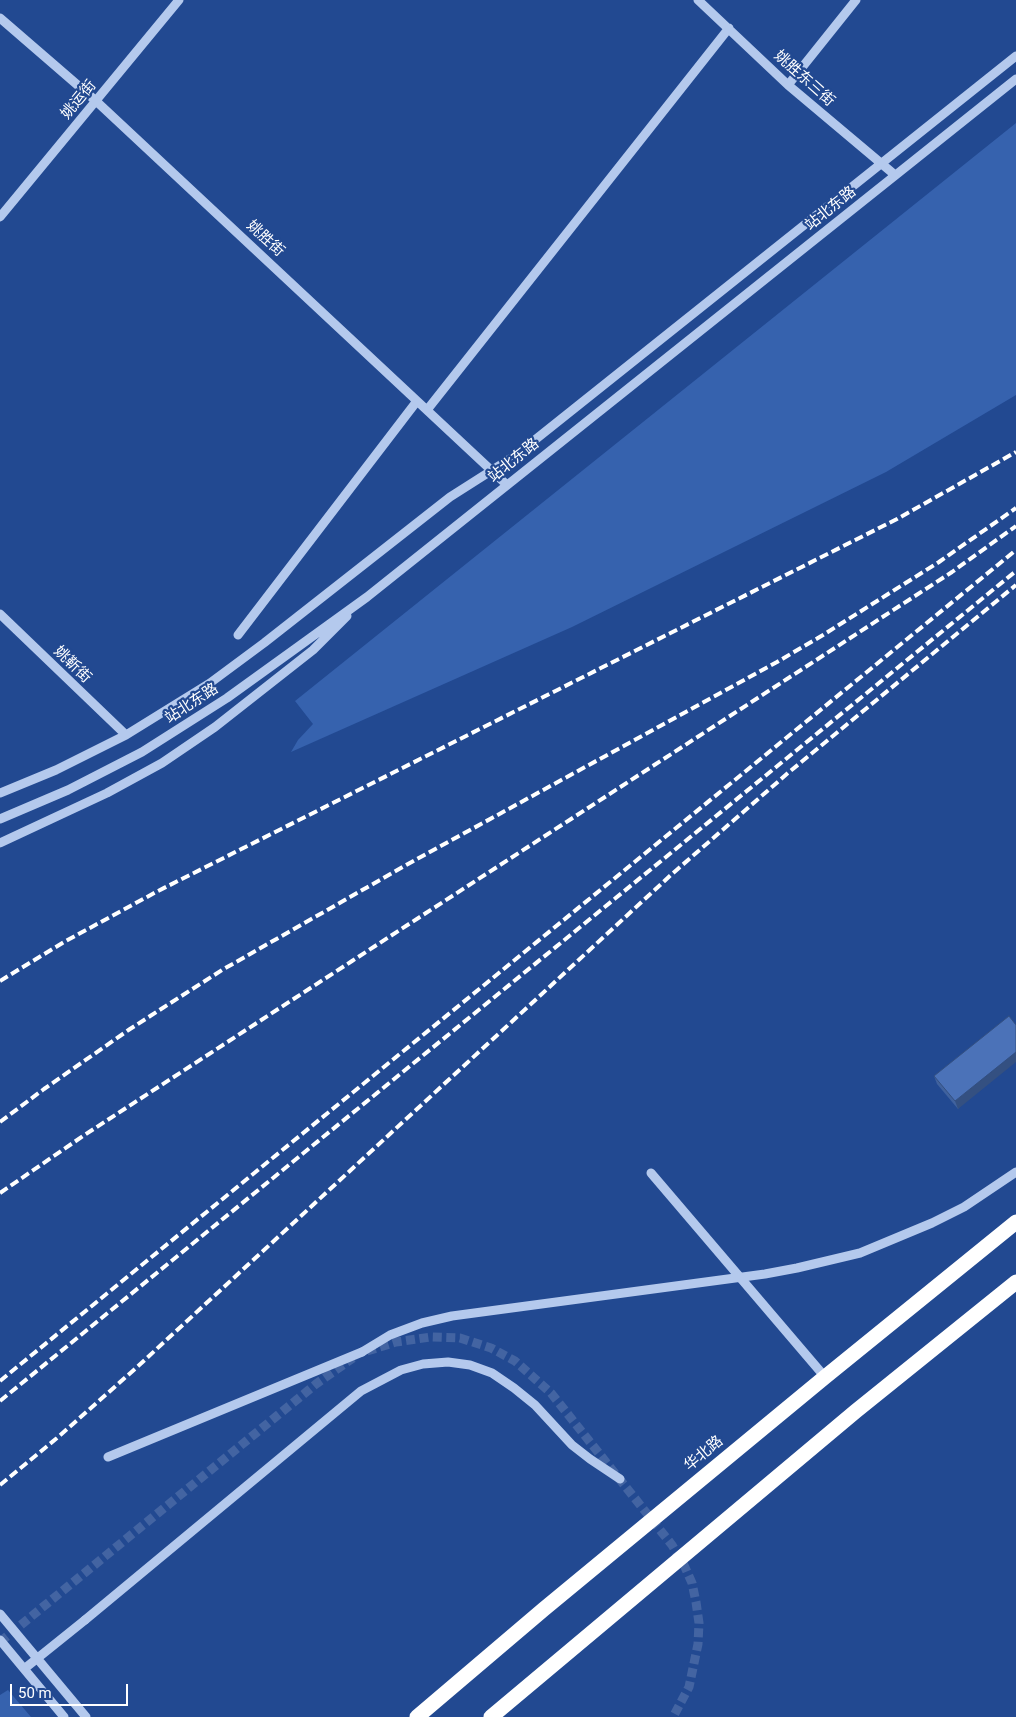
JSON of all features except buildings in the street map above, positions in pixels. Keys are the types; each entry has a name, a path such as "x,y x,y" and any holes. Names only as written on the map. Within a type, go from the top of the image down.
{"highway":[{"name":"华北路","path":"417,1717 544,1609 1016,1222"},
{"path":"490,1717 856,1411 1016,1282"}],"street":[{"name":"姚运街","path":"0,217 179,0"},
{"name":"姚胜东三街","path":"698,0 788,85 895,176"},
{"path":"788,85 856,0"},
{"name":"姚胜街","path":"0,18 96,101 507,485"},
{"path":"427,410 729,28"},
{"name":"站北东路","path":"0,793 56,770 126,735 210,683 272,638 450,497 516,455 1016,56"},
{"name":"站北东路","path":"0,818 68,790 142,752 227,698 367,597 1016,79"},
{"path":"238,635 417,401"},
{"path":"0,842 107,793 162,763 215,727 314,650 367,597"},
{"name":"姚靳街","path":"0,614 126,735"},
{"path":"108,1456 362,1352 390,1335 422,1323 452,1316 765,1274 860,1253 932,1224 964,1206 1016,1172"},
{"path":"651,1173 825,1377"},
{"path":"24,1670 361,1391 388,1376 423,1364 448,1362 470,1365 492,1373 535,1405 572,1445 590,1460 620,1479"},
{"path":"0,1614 86,1717"},
{"path":"0,1640 64,1717"}],"shaded area":[{"path":"1016,123 1016,395 886,472 572,627 291,752 298,740 313,724 295,701"},
{"path":"8,1690 31,1717 0,1717 0,1695"}],"tunnel":[{"path":"367,1351 396,1342 431,1337 460,1338 491,1348 515,1361 551,1393 672,1545 692,1583 699,1623 698,1644 689,1687 673,1717"},
{"path":"0,1642 316,1384 353,1358"}],"railway":[{"path":"0,981 64,942 158,891 897,519 1016,452"},
{"path":"0,1122 130,1029 222,970 408,864 777,662 939,562 1016,508"},
{"path":"0,1193 83,1136 952,572 1016,526"},
{"path":"0,1381 1016,550"},
{"path":"0,1401 1016,571"},
{"path":"0,1485 57,1438 136,1368 672,874 788,773 1016,585"}]}
